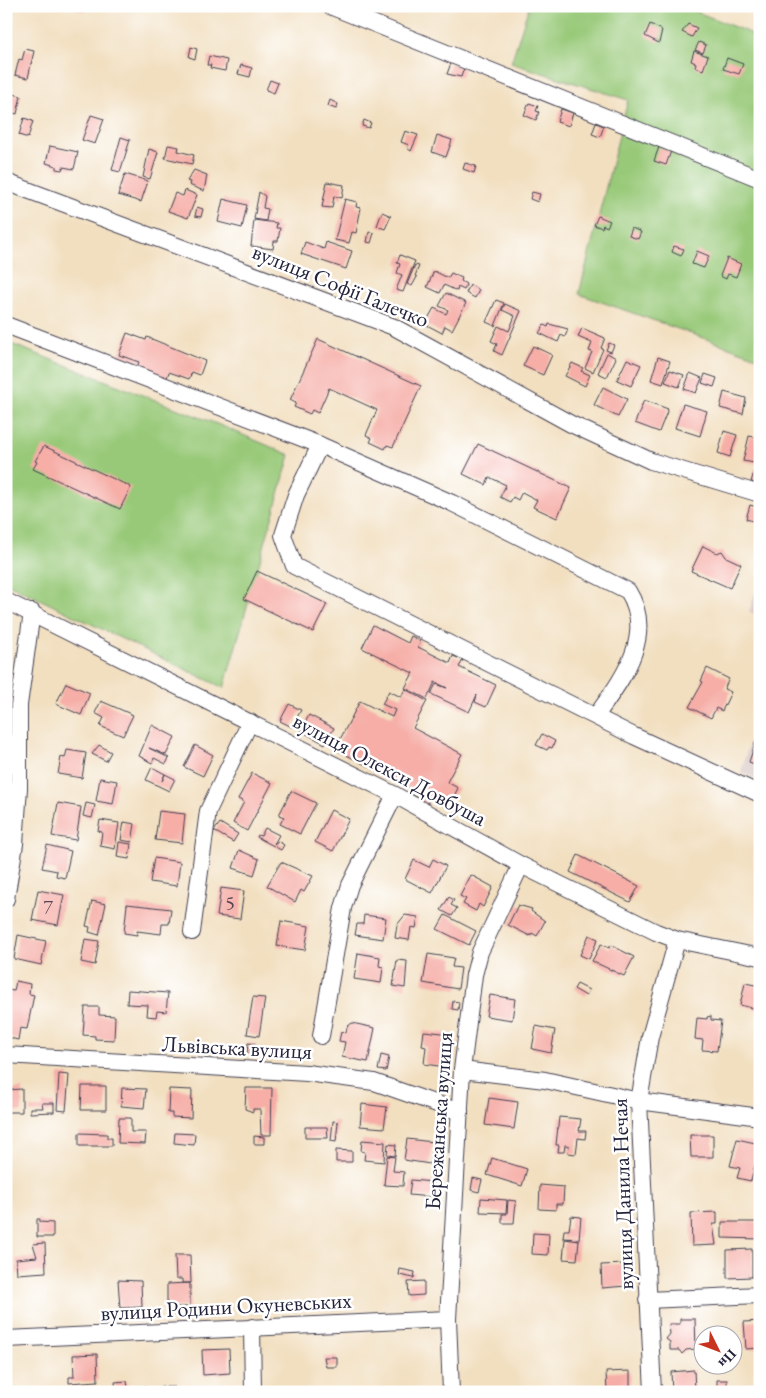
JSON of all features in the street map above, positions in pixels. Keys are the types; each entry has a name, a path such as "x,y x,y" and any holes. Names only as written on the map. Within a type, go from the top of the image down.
{"street":[{"path":"330,6 760,179"},
{"name":"вулиця Софії Галечко","path":"6,182 394,326 571,424 651,461 760,494"},
{"path":"6,325 320,445 452,503 628,591 636,604 640,622 637,642 628,666 596,716"},
{"path":"320,445 296,495 283,535 294,566 596,716 760,794"},
{"name":"вулиця Олекси Довбуша","path":"6,600 395,795 521,865 656,932 676,940 760,957"},
{"path":"6,898 15,844 18,788 13,704 32,612"},
{"path":"192,932 208,812 250,722"},
{"path":"321,1036 343,908 348,892 395,795"},
{"name":"Бережанська вулиця","path":"451,1392 448,1319 462,1070 474,975 480,952 521,865"},
{"name":"вулиця Данила Нечая","path":"653,1392 647,1300 639,1101 650,1037 676,940"},
{"name":"Львівська вулиця","path":"6,1055 307,1073 383,1084 460,1112"},
{"path":"462,1070 545,1080 639,1101 760,1117"},
{"path":"647,1300 760,1295"},
{"name":"вулиця Родини Окуневських","path":"6,1339 448,1319"},
{"path":"252,1327 253,1392"}],"shaded area":[{"path":"760,577 760,615 749,612"},
{"path":"760,704 760,781 741,772"}],"green space":[{"path":"529,6 682,6 760,37 760,358 579,294 628,100 511,63"},
{"path":"6,342 222,426 290,455 224,688 6,583"}],"building":[{"path":"75,6 86,6 84,12 74,8"},
{"path":"650,24 662,30 659,43 645,36"},
{"path":"688,24 697,28 692,37 682,32"},
{"path":"699,42 706,45 703,53 695,50"},
{"path":"191,47 197,49 195,59 189,57"},
{"path":"25,49 34,51 28,78 15,75 19,59 22,60"},
{"path":"694,51 708,56 703,70 695,67 696,63 691,61"},
{"path":"209,56 227,60 225,71 210,68 211,65 207,65"},
{"path":"727,58 743,64 739,74 723,69"},
{"path":"451,63 464,68 461,77 447,74"},
{"path":"241,65 252,68 250,77 238,74"},
{"path":"270,80 278,83 274,93 266,90"},
{"path":"6,92 21,96 17,114 6,111 9,101 6,101"},
{"path":"330,100 338,104 336,109 328,106"},
{"path":"529,103 538,106 536,111 539,112 536,120 524,115"},
{"path":"561,109 573,113 569,126 557,122"},
{"path":"91,115 104,119 95,144 82,140"},
{"path":"24,118 33,121 28,138 19,135"},
{"path":"364,120 371,123 369,128 362,126"},
{"path":"596,123 604,126 600,137 592,134"},
{"path":"405,131 418,135 411,151 407,148 409,145 401,142"},
{"path":"437,135 452,140 446,157 432,152"},
{"path":"121,137 130,140 120,172 112,170"},
{"path":"168,145 179,147 178,151 194,155 192,164 165,158"},
{"path":"50,146 78,152 74,169 63,167 62,170 56,169 56,166 46,163"},
{"path":"659,147 671,151 666,165 654,161"},
{"path":"149,149 158,152 150,179 143,177"},
{"path":"465,163 476,166 474,173 463,169"},
{"path":"194,170 207,175 204,191 189,185 190,182 187,181"},
{"path":"125,174 148,181 141,202 118,195"},
{"path":"327,182 344,185 342,198 334,196 332,208 322,207"},
{"path":"185,190 197,195 188,218 168,211 175,193 183,196"},
{"path":"259,192 265,196 263,208 268,209 266,221 254,219"},
{"path":"532,192 540,194 538,202 530,199"},
{"path":"223,199 247,205 242,228 218,222"},
{"path":"345,199 357,202 356,207 361,208 356,233 352,232 349,243 335,240"},
{"path":"197,207 203,209 201,217 195,216"},
{"path":"382,212 391,216 385,229 377,226"},
{"path":"598,216 610,221 607,227 603,225 602,228 594,225"},
{"path":"254,220 277,223 276,228 280,228 278,241 274,241 273,249 251,246"},
{"path":"632,228 641,232 638,239 629,236"},
{"path":"369,232 374,233 371,243 367,242"},
{"path":"305,242 324,249 326,242 352,251 346,269 301,254"},
{"path":"674,246 684,249 681,256 672,252"},
{"path":"697,251 709,256 704,268 692,264"},
{"path":"400,255 415,261 403,292 396,290 402,275 397,273 400,264 397,263"},
{"path":"727,258 741,264 736,277 728,274 726,279 720,276"},
{"path":"415,265 419,266 415,276 417,277 412,286 407,284"},
{"path":"434,271 448,278 451,273 462,278 461,281 466,284 464,290 458,287 457,291 444,285 440,293 427,287"},
{"path":"470,285 479,290 475,298 466,293"},
{"path":"446,293 466,303 452,330 445,326 442,333 425,324 434,308 446,314 448,310 439,306"},
{"path":"496,300 504,303 495,326 486,322"},
{"path":"505,304 521,311 502,355 494,351 497,344 491,341 498,326 509,331 515,316 502,310"},
{"path":"549,324 568,329 565,337 561,335 558,342 539,333 544,325 548,327"},
{"path":"582,328 605,338 601,348 603,349 593,372 585,368 592,352 589,351 592,343 578,337"},
{"path":"127,333 146,340 147,337 205,361 200,375 192,372 189,379 169,372 166,380 136,369 139,362 119,355"},
{"path":"318,339 421,386 393,447 387,445 385,449 370,442 372,438 366,435 377,410 329,388 318,413 312,410 310,414 294,407 296,403 290,400"},
{"path":"609,343 614,345 611,352 606,350"},
{"path":"533,346 552,355 543,375 523,366"},
{"path":"607,353 616,358 607,377 598,373"},
{"path":"658,357 670,361 663,384 651,380"},
{"path":"627,359 641,365 631,386 617,380"},
{"path":"572,363 583,368 581,371 590,375 585,386 565,376"},
{"path":"670,370 684,375 679,387 665,382"},
{"path":"690,373 702,378 696,393 684,389"},
{"path":"705,374 717,378 714,387 702,383"},
{"path":"603,387 627,399 618,417 594,405"},
{"path":"724,392 746,398 743,414 720,408"},
{"path":"644,400 668,409 659,432 635,423"},
{"path":"683,404 707,411 700,436 675,428"},
{"path":"724,431 737,435 730,457 718,453"},
{"path":"749,436 760,438 760,464 743,461"},
{"path":"478,444 571,488 557,518 533,507 537,500 522,492 518,500 513,497 510,502 500,497 506,485 489,477 486,485 463,474"},
{"path":"44,446 131,487 120,509 33,469 37,462 35,461"},
{"path":"755,469 760,470 760,484 751,482"},
{"path":"750,505 760,508 760,523 746,519"},
{"path":"703,546 717,553 722,551 726,557 741,564 730,588 691,571"},
{"path":"257,571 327,604 313,632 244,599"},
{"path":"373,625 408,643 411,636 421,641 418,647 450,663 453,656 463,660 459,667 496,685 486,707 475,702 477,695 469,712 431,694 436,684 447,688 435,682 427,699 405,688 413,673 362,648"},
{"path":"707,668 729,679 724,689 731,692 722,711 716,708 711,718 689,707 703,682 701,681"},
{"path":"66,683 90,693 81,715 56,704"},
{"path":"405,689 427,701 413,728 462,754 447,782 458,788 448,808 430,798 427,804 420,800 423,795 335,749 360,701 392,717 395,710 382,704 389,691 401,697"},
{"path":"101,701 133,715 123,736 100,726 104,718 95,713"},
{"path":"289,704 301,710 292,727 280,721"},
{"path":"309,715 334,728 325,744 301,731"},
{"path":"152,725 175,737 166,755 149,748 169,758 166,764 154,758 152,763 139,756"},
{"path":"760,731 760,766 749,762"},
{"path":"542,734 555,741 552,748 549,747 547,750 536,745"},
{"path":"99,745 111,752 106,761 92,754"},
{"path":"195,745 213,755 203,776 184,767"},
{"path":"67,750 86,753 82,778 58,774 61,757 65,758"},
{"path":"152,767 175,779 169,791 146,780"},
{"path":"252,773 272,783 247,831 233,823 244,802 238,799"},
{"path":"100,778 117,781 113,804 96,801"},
{"path":"291,791 316,803 300,834 280,824 284,817 279,815"},
{"path":"58,803 81,807 76,840 52,836"},
{"path":"86,803 95,805 92,818 83,816"},
{"path":"331,810 349,819 333,851 315,842"},
{"path":"159,811 185,814 182,843 155,840"},
{"path":"100,820 119,823 115,849 100,846 102,832 98,831"},
{"path":"124,822 135,824 132,842 121,840"},
{"path":"220,823 238,834 233,842 214,831"},
{"path":"265,828 279,835 274,844 278,841 284,845 281,850 257,837 258,835 261,836"},
{"path":"119,842 131,844 129,859 117,857"},
{"path":"47,845 71,851 65,878 56,876 57,871 42,868"},
{"path":"239,850 259,859 254,875 233,868"},
{"path":"578,855 639,886 630,902 570,872"},
{"path":"154,858 180,862 177,886 150,882"},
{"path":"433,859 446,866 432,893 405,879 414,860 429,867"},
{"path":"281,862 313,876 304,892 301,890 295,902 267,886"},
{"path":"471,875 493,887 483,907 479,904 476,911 463,904 466,899 460,896"},
{"path":"221,888 244,891 240,919 217,916"},
{"path":"38,890 64,895 58,925 32,920"},
{"path":"449,897 454,900 451,905 457,908 452,916 441,910"},
{"path":"92,901 106,904 99,935 89,932 90,927 86,926"},
{"path":"127,904 171,909 169,924 162,924 161,934 137,931 137,935 124,933"},
{"path":"518,905 532,909 531,911 545,921 537,936 532,933 530,936 508,925"},
{"path":"364,915 386,918 383,939 355,935 357,924 363,924"},
{"path":"405,915 418,917 416,928 411,927 409,940 395,938 397,925"},
{"path":"445,915 476,931 469,945 437,929"},
{"path":"281,921 309,926 305,950 277,946"},
{"path":"18,935 46,941 41,965 14,959"},
{"path":"589,935 598,939 589,959 580,955"},
{"path":"85,939 99,941 95,965 81,962"},
{"path":"601,944 609,948 611,945 634,957 624,976 592,961"},
{"path":"358,953 380,957 379,966 383,967 381,983 354,979"},
{"path":"428,954 454,958 452,967 461,968 458,989 423,983"},
{"path":"397,960 407,961 405,988 393,986"},
{"path":"16,981 30,984 29,994 34,995 27,1029 20,1028 18,1040 6,1037 6,993 7,990 14,991"},
{"path":"745,983 760,986 760,1010 740,1005"},
{"path":"577,984 589,990 586,996 574,989"},
{"path":"128,990 168,993 166,1012 157,1011 156,1017 147,1016 148,1005 127,1004"},
{"path":"490,995 515,999 512,1020 486,1016"},
{"path":"253,997 265,998 259,1036 247,1034"},
{"path":"453,1001 459,1002 458,1010 452,1009"},
{"path":"85,1007 99,1007 99,1015 115,1016 114,1040 95,1039 95,1036 83,1035"},
{"path":"711,1016 711,1020 721,1021 717,1051 702,1050 703,1040 695,1039 697,1018 707,1019 707,1017"},
{"path":"352,1023 375,1028 368,1062 342,1057 345,1042 339,1041 341,1032 346,1033 347,1027"},
{"path":"536,1026 555,1030 551,1053 532,1049"},
{"path":"424,1031 451,1034 446,1067 424,1064 426,1047 422,1046"},
{"path":"248,1043 256,1044 256,1054 247,1053"},
{"path":"381,1055 389,1057 386,1071 378,1070"},
{"path":"59,1074 69,1075 66,1111 57,1110"},
{"path":"82,1086 106,1086 106,1110 81,1110"},
{"path":"122,1088 146,1089 144,1108 121,1106"},
{"path":"246,1088 272,1088 271,1135 261,1135 260,1109 253,1109 253,1112 245,1109"},
{"path":"22,1089 22,1112 6,1112 6,1090"},
{"path":"169,1089 192,1090 191,1118 172,1117 172,1113 168,1113"},
{"path":"489,1098 518,1102 514,1129 485,1125"},
{"path":"42,1103 54,1103 54,1112 30,1113 30,1108 43,1108"},
{"path":"362,1104 387,1107 384,1128 360,1126"},
{"path":"559,1117 581,1119 579,1131 586,1131 585,1139 578,1138 576,1154 568,1153 569,1146 565,1145 564,1152 558,1152 559,1145 556,1145"},
{"path":"119,1118 131,1118 131,1132 146,1132 145,1144 118,1143"},
{"path":"333,1121 338,1122 336,1142 331,1141"},
{"path":"305,1127 327,1127 328,1138 305,1138"},
{"path":"79,1133 107,1134 107,1138 112,1138 112,1146 79,1146"},
{"path":"175,1133 195,1134 194,1145 174,1143"},
{"path":"690,1135 713,1135 713,1157 691,1157"},
{"path":"254,1136 264,1137 264,1144 254,1144"},
{"path":"407,1139 433,1142 430,1164 404,1160"},
{"path":"737,1139 760,1144 751,1181 737,1178 740,1168 730,1166"},
{"path":"362,1140 385,1142 384,1162 364,1160 365,1152 361,1151"},
{"path":"388,1144 396,1145 395,1156 387,1155"},
{"path":"336,1150 352,1151 352,1162 336,1162"},
{"path":"387,1156 395,1157 393,1171 404,1172 403,1186 384,1185"},
{"path":"492,1158 527,1169 522,1186 487,1175"},
{"path":"473,1178 482,1180 479,1192 471,1190"},
{"path":"411,1180 433,1182 431,1197 409,1195"},
{"path":"540,1185 564,1187 563,1204 556,1204 556,1210 539,1209"},
{"path":"481,1198 507,1200 506,1213 480,1212"},
{"path":"508,1200 516,1201 514,1223 502,1223 502,1214 507,1214"},
{"path":"717,1212 717,1224 713,1224 716,1245 692,1246 691,1213"},
{"path":"571,1216 581,1217 579,1239 563,1238 564,1230 569,1230"},
{"path":"37,1219 40,1219 40,1222 53,1223 53,1237 37,1237"},
{"path":"722,1222 760,1222 760,1239 722,1238"},
{"path":"533,1233 549,1234 548,1255 532,1254"},
{"path":"565,1239 579,1241 577,1260 563,1259"},
{"path":"45,1243 46,1272 17,1274 16,1259 37,1257 33,1244"},
{"path":"752,1249 752,1277 727,1278 727,1250"},
{"path":"175,1255 190,1255 191,1283 182,1283 182,1279 176,1279"},
{"path":"625,1264 626,1286 602,1288 601,1265"},
{"path":"400,1269 415,1272 414,1278 399,1275"},
{"path":"118,1280 141,1281 142,1307 120,1308"},
{"path":"424,1281 424,1295 409,1296 408,1282"},
{"path":"190,1283 190,1307 167,1307 167,1284"},
{"path":"680,1319 695,1319 694,1349 686,1350 682,1354 679,1350 670,1350 670,1342 666,1339 670,1334 669,1324 680,1324"},
{"path":"760,1321 760,1348 746,1349 744,1322"},
{"path":"229,1349 230,1373 203,1375 202,1350"},
{"path":"97,1354 98,1381 69,1383 69,1377 74,1377 73,1355"},
{"path":"324,1357 337,1357 337,1367 326,1367"},
{"path":"694,1370 695,1392 672,1392 671,1372"},
{"path":"630,1371 630,1392 607,1392 606,1372"},
{"path":"717,1380 727,1380 727,1392 717,1392"},
{"path":"127,1381 128,1388 146,1386 146,1392 116,1392 115,1382"},
{"path":"160,1387 174,1387 174,1392 160,1392"}]}
